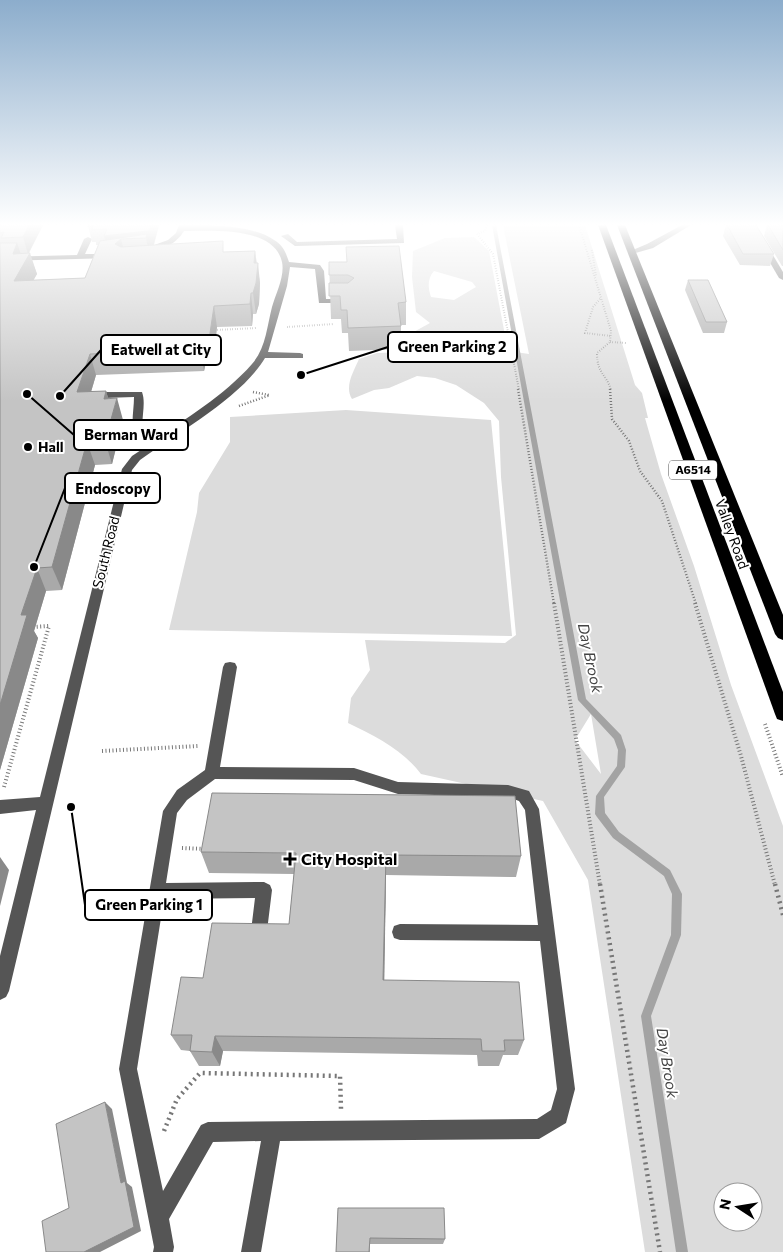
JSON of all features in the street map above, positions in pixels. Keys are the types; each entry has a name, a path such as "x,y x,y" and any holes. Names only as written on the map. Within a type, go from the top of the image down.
{"highway":[{"name":"Valley Road","path":"624,283 783,714"},
{"name":"Valley Road","path":"644,283 783,634"}],"street":[{"name":"South Road","path":"0,991 127,469 136,458 234,387 264,355 281,283"},
{"path":"321,283 322,301 349,301"},
{"path":"264,355 300,356"},
{"path":"103,395 139,394 140,410 137,433 142,444 150,448"},
{"path":"212,773 230,667"},
{"path":"158,1218 208,1132 539,1129 559,1116 566,1089 532,809 524,796 508,791 398,788 354,774 212,773 182,795 170,811 128,1069 163,1252"},
{"path":"1,800 46,803"},
{"path":"157,891 264,890 259,931"},
{"path":"400,932 547,933"},
{"path":"251,1252 272,1132"}],"path":[{"path":"499,283 512,350 660,1252"},
{"path":"597,286 611,336 610,342"},
{"path":"600,298 593,306 585,333 611,336"},
{"path":"213,330 334,324"},
{"path":"632,343 610,342 604,345 597,353 597,366 609,383 612,419 629,440 640,471 662,501 682,560 741,756 783,915"},
{"path":"233,408 270,395 249,391"},
{"path":"1,800 49,626 29,627"},
{"path":"102,751 199,746 198,755"},
{"path":"145,1155 162,1136 171,1104 186,1084 200,1073 340,1076 342,1131"}],"shaded area":[{"path":"413,283 429,283 431,297 454,300 476,287 473,283 495,283 508,351 529,354 515,283 603,283 635,385 642,393 648,418 645,418 661,474 694,566 731,685 783,826 783,1252 645,1252 588,880 543,801 421,774 414,765 397,751 348,723 351,698 370,670 365,640 505,643 516,635 501,477 499,421 484,403 456,385 435,378 417,376 389,388 374,390 352,399 349,389 349,384 359,359 377,353 406,352 410,334 430,323 416,312","holes":["591,714 601,774 575,740"]},
{"path":"346,410 491,420 512,636 169,630 197,512 199,493 230,442 230,417"}],"building":[{"path":"0,283 256,283 253,293 251,293 250,304 214,306 209,340 202,340 200,350 90,354 77,392 106,391 104,399 117,398 105,441 87,442 52,567 37,568 21,615 27,615 0,705"},
{"path":"329,283 404,283 406,302 398,303 401,326 348,328 347,310 341,310 340,296 329,296"},
{"path":"689,283 710,283 727,322 706,322"},
{"path":"212,793 515,796 521,856 386,855 383,980 519,982 524,1040 504,1040 505,1051 482,1051 481,1039 215,1036 212,1052 190,1051 192,1035 171,1035 181,977 203,978 212,923 289,924 296,853 201,852"},
{"path":"105,1102 121,1183 125,1181 134,1227 84,1252 46,1252 42,1221 69,1208 56,1124"},
{"path":"338,1208 444,1208 445,1239 370,1238 369,1252 336,1252"}],"waterway":[{"name":"Day Brook","path":"505,283 582,700 618,737 622,750 621,767 600,796 600,814 616,835 667,873 677,894 676,935 646,1016 682,1252"}],"place":[{"name":"Green Parking 2","path":"301,375"},
{"name":"Berman Ward","path":"27,394"},
{"name":"Eatwell at City","path":"60,396"},
{"name":"Hall","path":"28,447"},
{"name":"Endoscopy","path":"34,567"},
{"name":"Green Parking 1","path":"71,807"},
{"name":"City Hospital","path":"290,859"}]}
